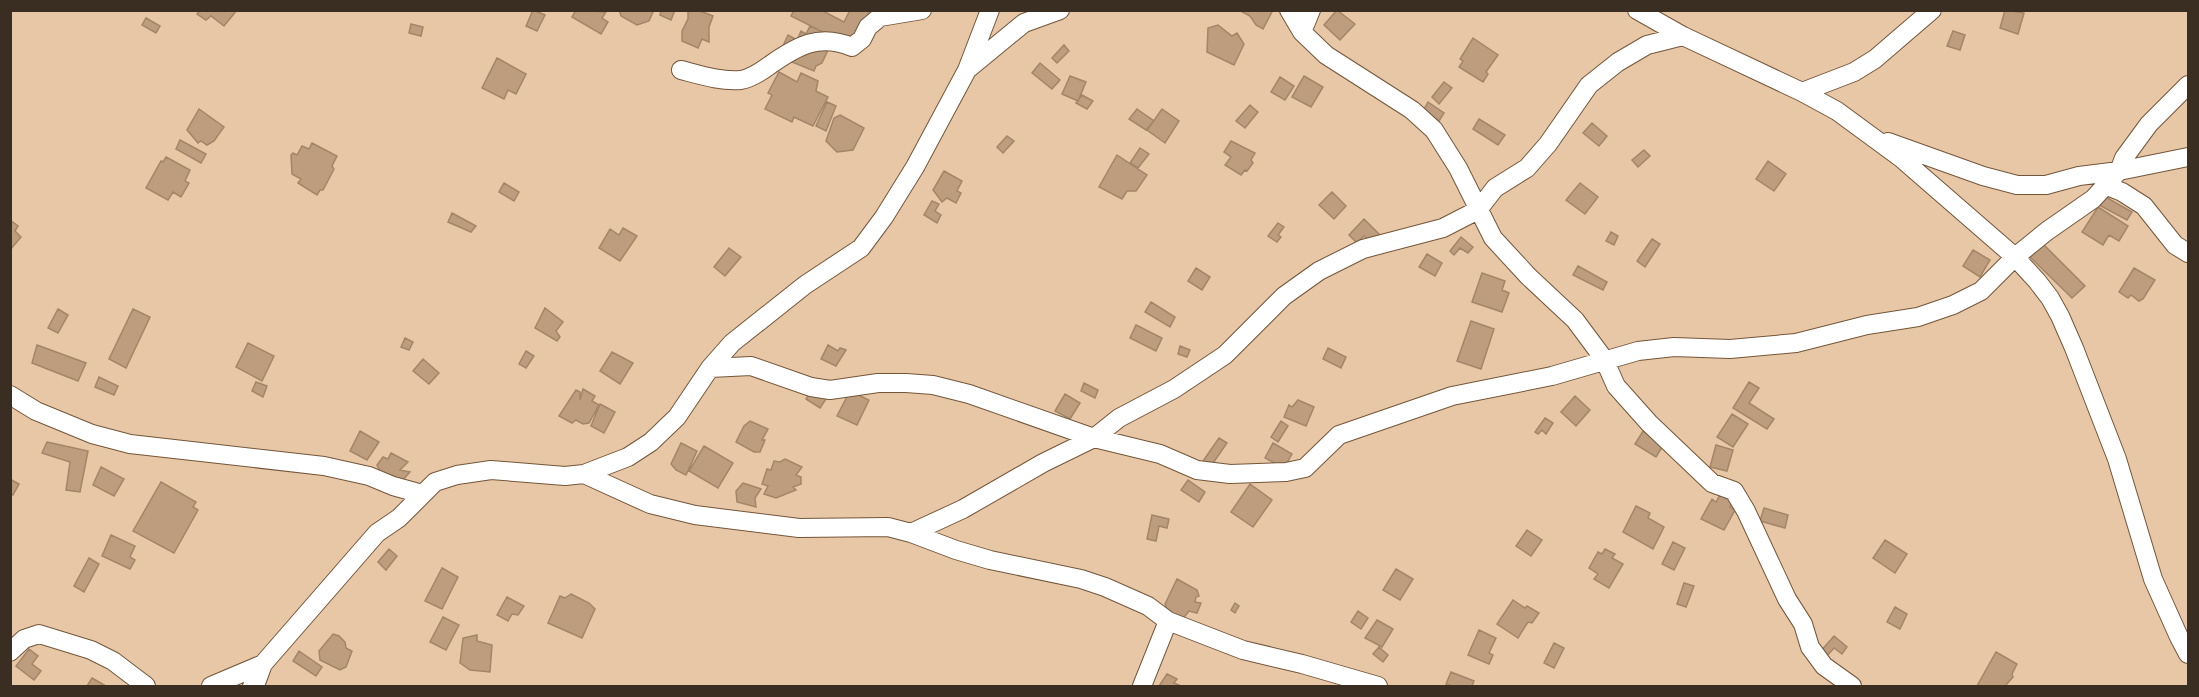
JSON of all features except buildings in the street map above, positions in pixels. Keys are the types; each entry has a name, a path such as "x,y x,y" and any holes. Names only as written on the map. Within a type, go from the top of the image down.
{"street":[{"path":"681,70 743,80 759,73 794,49 809,42 841,42 852,47 862,39 868,27 880,17 922,10"},
{"path":"252,687 256,683 263,664 377,534 399,518 435,482 457,475 491,470 565,476 584,474 628,457 651,442 677,417 710,368 732,342 805,285 861,248 885,217 915,166 967,70 990,10"},
{"path":"967,70 1024,23 1060,10"},
{"path":"1289,10 1302,32 1326,55 1412,110 1434,130 1458,168 1493,238 1528,276 1575,320 1604,359 1616,386 1649,423 1712,483 1734,491 1746,511 1787,599 1803,624 1810,647 1824,666 1852,687"},
{"path":"1302,32 1311,10"},
{"path":"1636,10 1683,36 1837,111 1877,139 2015,257 2050,298 2060,316 2117,459 2153,579 2188,654"},
{"path":"1802,92 1854,72 1875,59 1932,10"},
{"path":"911,533 963,509 1043,463 1094,438 1119,418 1174,389 1225,355 1284,296 1319,271 1363,249 1443,228 1478,210 1495,188 1527,168 1548,144 1589,85 1618,62 1647,45 1683,36"},
{"path":"710,368 751,366 811,387 830,390 878,383 933,385 969,394 1094,438 1160,454 1197,470 1230,474 1287,472 1305,468 1339,435 1452,396 1552,376 1604,359 1655,348 1730,349 1796,343 1867,325 1918,317 1953,305 1981,291 2015,257 2107,186 2149,124 2188,85"},
{"path":"1877,139 1983,176 2017,185 2046,185 2079,176 2119,171 2188,157"},
{"path":"2107,186 2130,196 2144,206 2175,245 2188,253"},
{"path":"10,395 36,411 92,434 130,444 324,466 369,476 422,494"},
{"path":"584,474 650,504 695,515 799,528 888,527 911,533 990,560 1081,579 1148,606 1168,621 1243,650 1302,664 1378,687"},
{"path":"1142,687 1168,621"},
{"path":"10,652 24,639 39,634 49,636 91,650 113,661 146,687"},
{"path":"211,687 263,664"}]}
